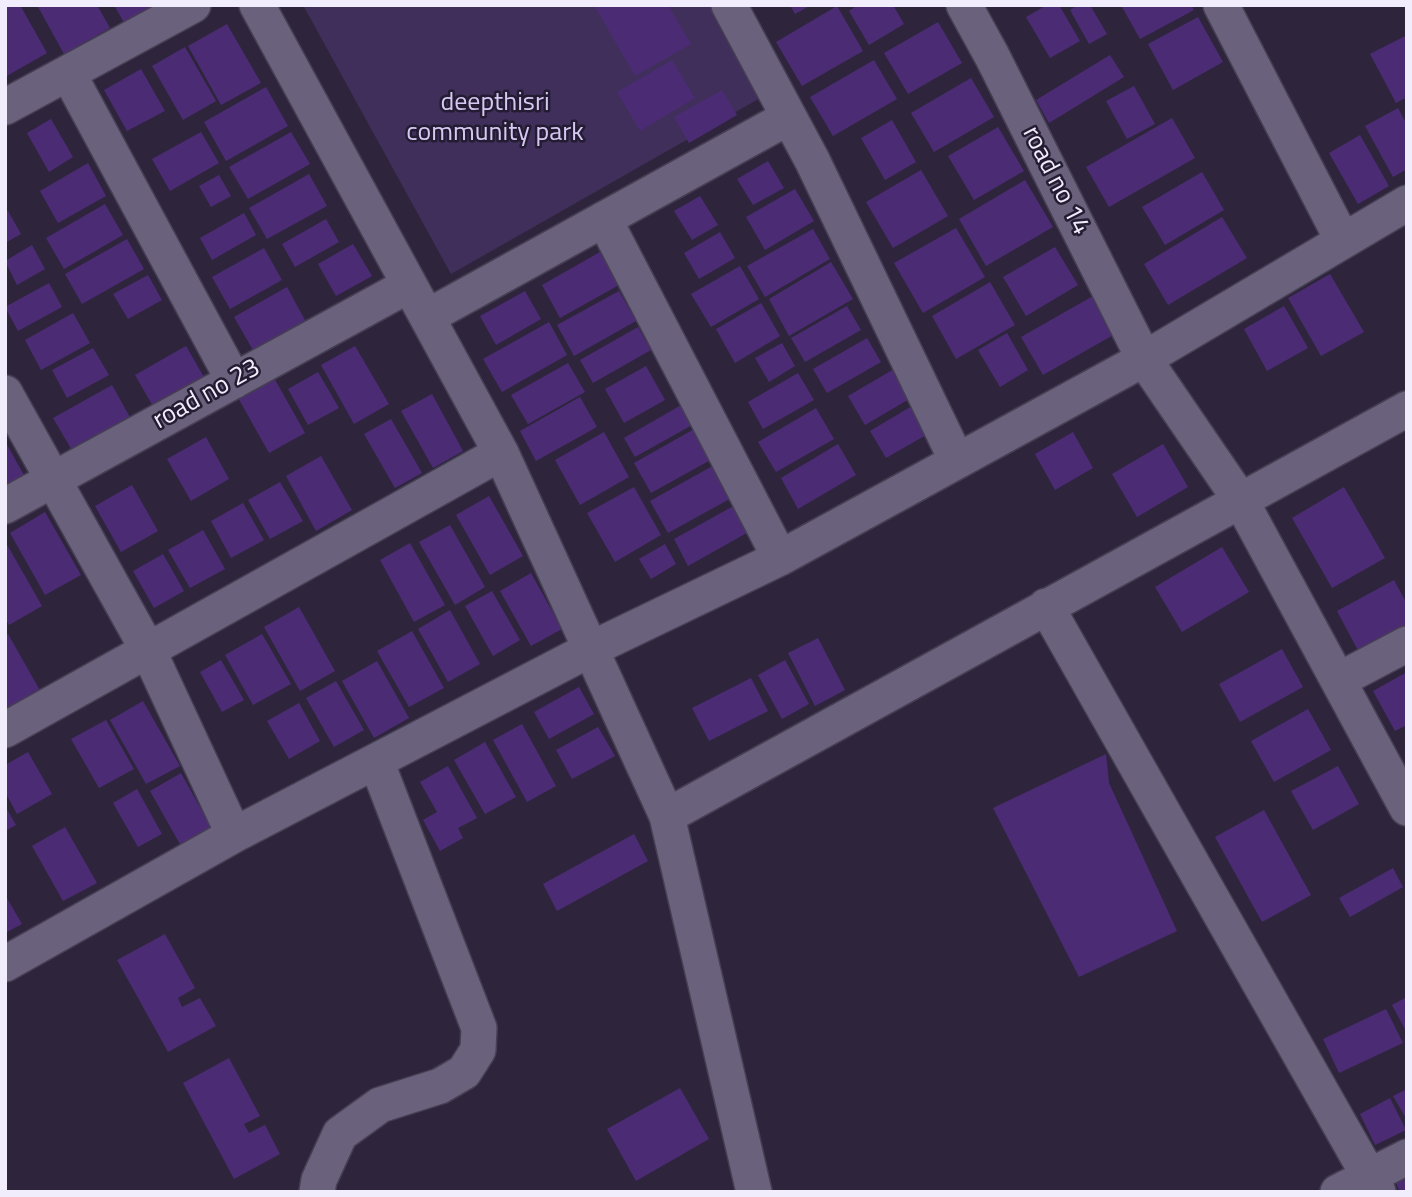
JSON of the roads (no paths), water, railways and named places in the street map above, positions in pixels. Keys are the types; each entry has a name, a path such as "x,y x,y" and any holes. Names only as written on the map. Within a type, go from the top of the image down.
{"street":[{"path":"5,107 193,5"},
{"path":"257,5 501,453 667,816 754,1192"},
{"path":"729,5 812,160 957,461"},
{"name":"road no 14","path":"964,5 1144,359 1241,501 1407,808"},
{"path":"1221,5 1343,241"},
{"path":"68,73 234,381"},
{"path":"427,317 789,117"},
{"path":"5,964 234,835 591,649 780,558 1144,359 1407,203"},
{"path":"604,219 780,558"},
{"name":"road no 23","path":"5,506 409,285"},
{"path":"5,393 148,650 234,835"},
{"path":"667,816 1407,409"},
{"path":"5,730 501,453"},
{"path":"1046,606 1373,1183"},
{"path":"1339,680 1407,644"},
{"path":"317,1192 319,1180 340,1134 380,1105 440,1086 464,1072 478,1050 479,1028 376,761"},
{"path":"1338,1192 1373,1183 1407,1157"}],"park label":[{"name":"deepthisri community park","path":"495,119"}]}
